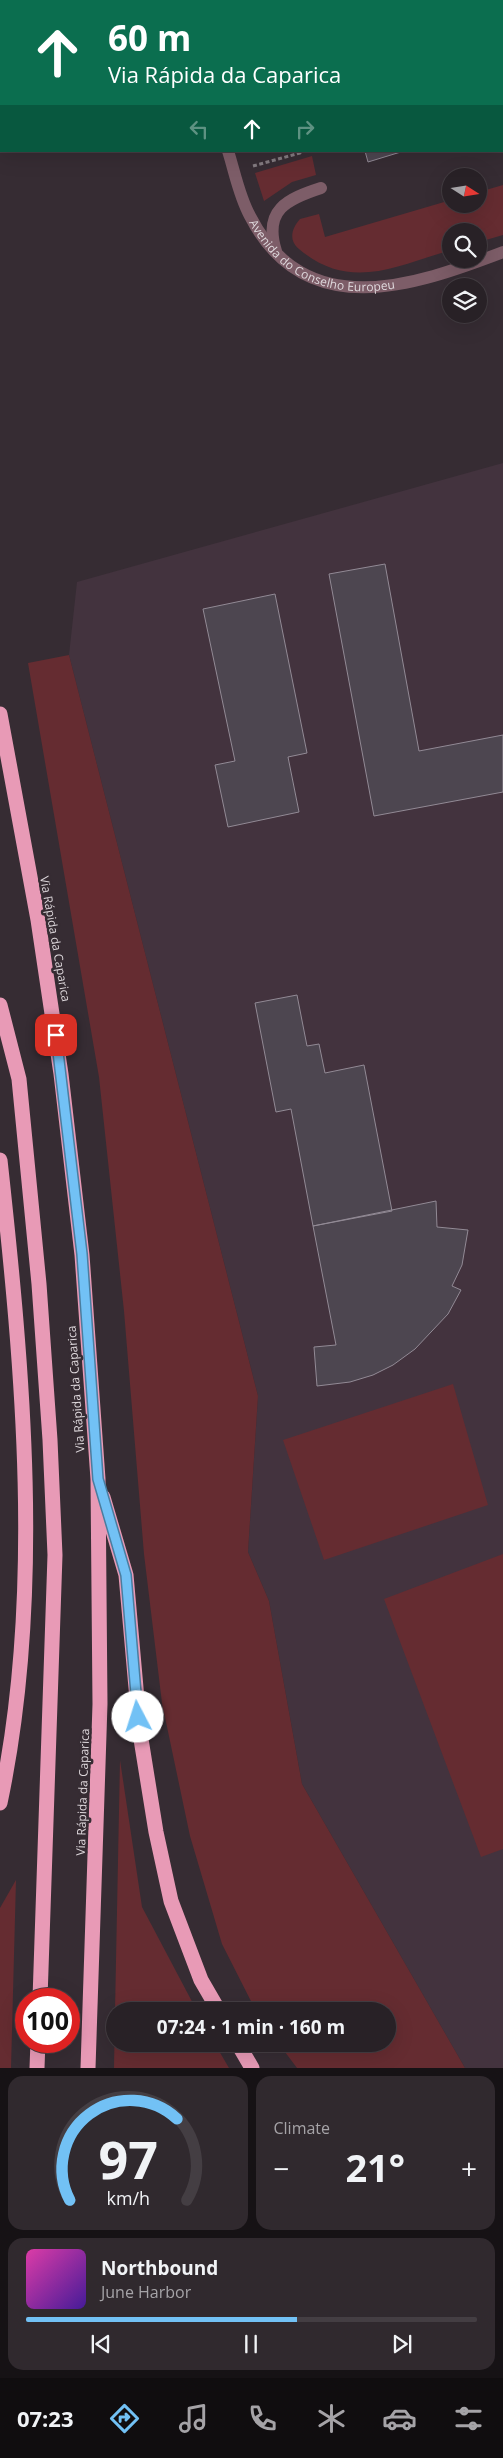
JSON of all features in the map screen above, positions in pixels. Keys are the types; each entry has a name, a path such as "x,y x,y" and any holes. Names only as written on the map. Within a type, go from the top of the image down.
{"highway":[{"name":"Via Rápida da Caparica","path":"0,714 38,920 61,1074 82,1254 98,1479 100,1704 88,2068"},
{"path":"0,1005 19,1078 39,1284 50,1440 55,1555 40,1988"},
{"path":"0,1160 9,1242 24,1440 26,1586 10,1757 0,1803"},
{"path":"98,1479 126,1575 140,1733 156,1832 171,1901 201,1980 214,2002"},
{"path":"243,2052 252,2068"},
{"path":"37,2068 38,2053"}],"street":[{"name":"Avenida do Conselho Europeu","path":"228,152 249,215 266,241 304,274 319,281 357,289 371,289 409,282 460,268"},
{"path":"276,251 272,230 279,209 296,196 322,188"},
{"name":"Avenida do Conselho Europeu","path":"487,258 503,252"},
{"name":"Avenida do Conselho Europeu","path":"487,263 503,261"}],"path":[{"path":"250,167 300,152"}],"shaded area":[{"path":"312,156 316,175 292,182 264,201 255,173"},
{"path":"503,185 503,235 487,240 487,223 442,223 442,253 411,263 373,272 337,270 318,262 299,249 293,242 293,230 300,219 319,214 325,237 442,203 442,213 487,213 488,189"},
{"path":"503,463 503,2068 465,2068 302,1784 269,1601 248,1552 258,1396 69,655 77,582"},
{"path":"69,655 258,1396 248,1552 269,1601 302,1784 465,2068 297,2068 285,2052 396,2052 396,2002 251,2002 222,1944 190,1836 162,1703 144,1554 124,1311 99,1077 28,663"},
{"path":"453,1384 488,1505 324,1560 283,1440"},
{"path":"503,1554 503,1849 481,1857 384,1599"},
{"path":"120,1760 142,1907 192,2002 115,2002"},
{"path":"16,1880 11,2068 0,2068 0,1908"},
{"path":"114,2052 220,2052 229,2068 114,2068"}],"building":[{"path":"365,152 401,152 368,162"},
{"path":"385,564 419,751 503,735 503,792 374,816 329,574"},
{"path":"275,594 307,753 288,757 299,812 228,827 215,765 235,761 203,609"},
{"path":"297,995 307,1046 319,1044 325,1073 364,1065 392,1211 313,1226 291,1109 276,1112 255,1003"},
{"path":"436,1201 437,1227 468,1230 462,1265 452,1286 461,1290 448,1314 415,1349 393,1365 373,1375 350,1382 317,1386 314,1347 336,1345 313,1226"}],"route":[{"path":"56,1035 82,1254 98,1479 126,1575 138,1717"}]}
